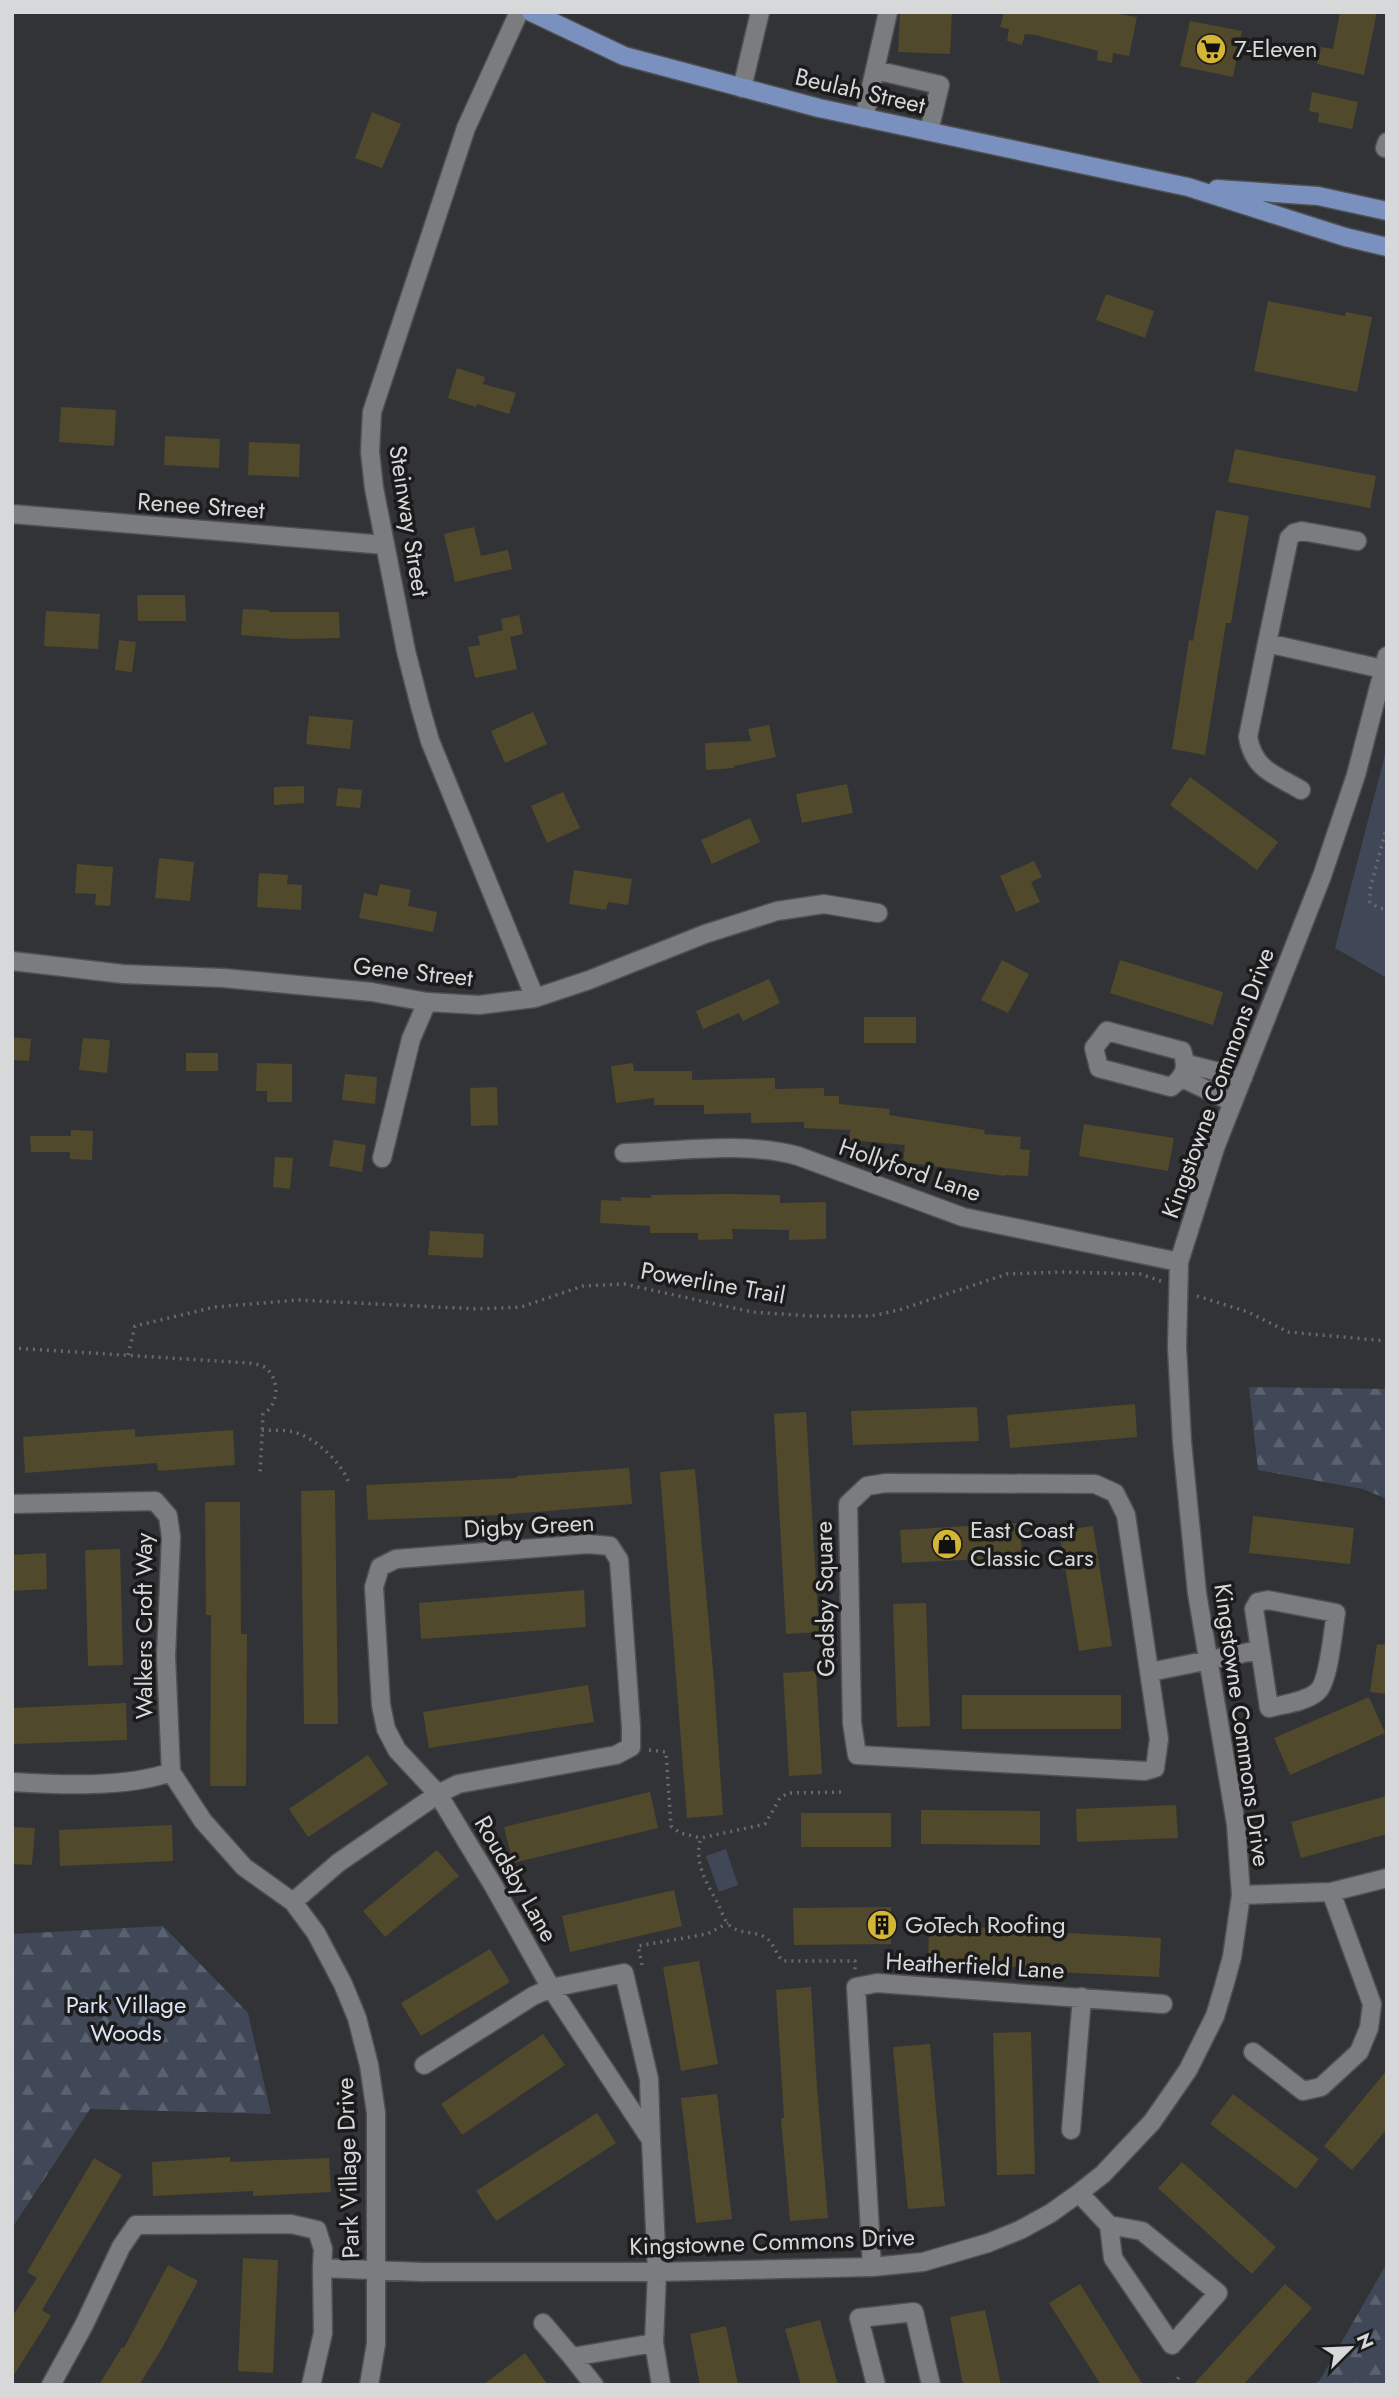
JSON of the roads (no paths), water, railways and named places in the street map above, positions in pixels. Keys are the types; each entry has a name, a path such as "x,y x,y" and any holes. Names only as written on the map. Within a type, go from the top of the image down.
{"main road":[{"name":"Beulah Street","path":"531,12 624,56 864,118 1188,187 1318,197 1387,211"},
{"name":"Beulah Street","path":"1188,187 1345,237 1387,247"}],"street":[{"name":"Steinway Street","path":"519,12 467,128 372,412 370,452 406,651 430,741 535,998"},
{"path":"742,88 760,12"},
{"path":"864,118 888,12"},
{"path":"875,70 940,85 929,131"},
{"name":"Renee Street","path":"12,514 385,545"},
{"path":"1301,790 1258,765 1250,752 1248,737 1289,538 1302,531 1357,541"},
{"path":"1267,643 1386,665"},
{"name":"Kingstowne Commons Drive","path":"322,2267 421,2272 657,2272 872,2267 923,2262 988,2243 1020,2230 1079,2193 1103,2174 1152,2122 1188,2070 1215,2015 1224,1986 1232,1957 1241,1895 1236,1824 1197,1594 1182,1442 1177,1347 1179,1262 1232,1102 1322,876 1356,775 1386,665"},
{"name":"Gene Street","path":"12,961 123,974 223,978 358,991 427,1002 479,1005 535,998 589,980 705,934 777,911 814,904 878,913"},
{"path":"382,1158 411,1039 427,1002"},
{"path":"1185,1071 1171,1087 1098,1069 1094,1048 1107,1031 1182,1051 1185,1071 1232,1102"},
{"path":"1185,1071 1242,1078"},
{"name":"Hollyford Lane","path":"624,1153 752,1147 777,1150 963,1217 1179,1262"},
{"name":"Gadsby Square","path":"886,1483 1095,1484 1115,1493 1126,1515 1150,1672 1159,1739 1155,1768 1145,1771 857,1755 852,1723 848,1504 867,1486 886,1483"},
{"name":"Walkers Croft Way","path":"12,1504 155,1501 168,1516 171,1537 166,1656 171,1772"},
{"name":"Digby Green","path":"588,1544 610,1546 619,1560 631,1747 616,1755 458,1784 438,1794 397,1750 386,1729 381,1704 374,1587 380,1567 396,1559 588,1544"},
{"path":"1268,1600 1336,1613 1324,1681 1319,1691 1308,1697 1269,1708 1259,1650 1254,1609 1258,1602 1268,1600"},
{"path":"1150,1672 1259,1650"},
{"path":"12,1783 55,1785 150,1779 171,1772"},
{"name":"Park Village Drive","path":"171,1772 203,1821 244,1867 293,1902 316,1933 343,1984 356,2018 369,2065 376,2113 376,2344 369,2385"},
{"path":"293,1902 338,1863 438,1794"},
{"name":"Roudsby Lane","path":"438,1794 494,1885 551,1989 651,2140"},
{"path":"1241,1895 1331,1892 1387,1878"},
{"path":"1253,2052 1303,2091 1321,2087 1359,2052 1369,2028 1372,2004 1331,1892"},
{"path":"424,2065 533,1996 551,1989 624,1973 649,2079 657,2272 654,2343 661,2385"},
{"name":"Heatherfield Lane","path":"872,2267 856,1987 877,1983 1163,2004"},
{"path":"1071,2130 1082,1997"},
{"path":"1079,2193 1109,2225 1113,2258 1172,2345 1218,2293 1142,2231 1109,2225"},
{"path":"51,2385 121,2247 136,2225 291,2224 317,2230 323,2249 323,2333 311,2385"},
{"path":"876,2385 859,2318 914,2312 931,2385"},
{"path":"544,2323 594,2385"},
{"path":"572,2357 654,2343"}],"place":[{"name":"7-Eleven","path":"1211,49"},
{"name":"East Coast Classic Cars","path":"947,1544"},
{"name":"GoTech Roofing","path":"882,1925"}],"park label":[{"name":"Park Village Woods","path":"126,2019"}]}
